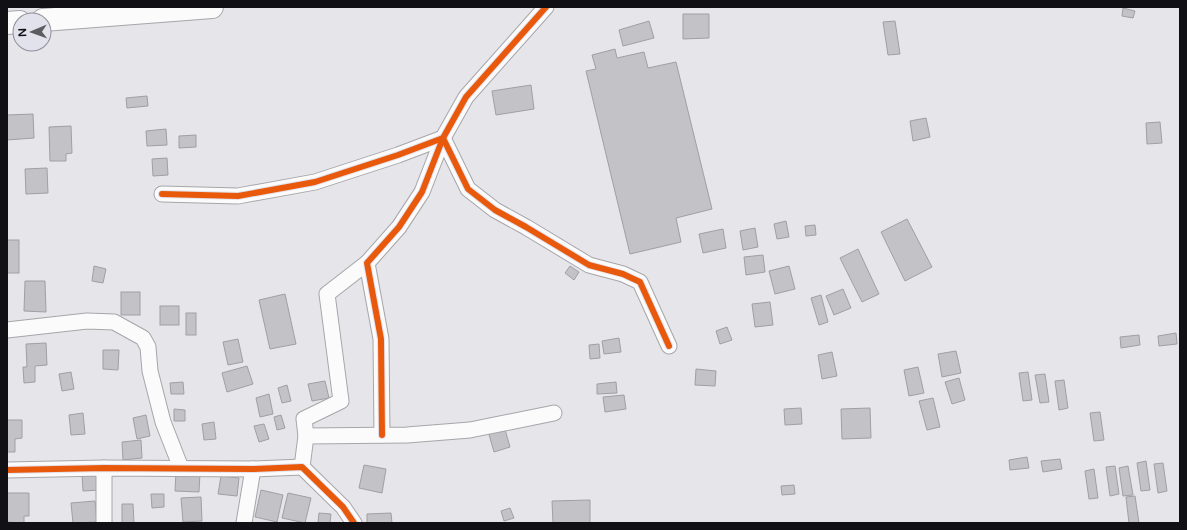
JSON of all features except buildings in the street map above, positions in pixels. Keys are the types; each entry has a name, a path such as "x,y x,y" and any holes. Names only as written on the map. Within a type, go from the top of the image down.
{"main road":[{"path":"52,19 212,7"}],"street":[{"path":"302,467 306,436 304,419 341,401 327,294 367,263 399,227 422,192 442,138 466,97 546,7"},
{"path":"162,194 238,196 315,182 398,155 442,138"},
{"path":"442,138 468,189 495,210 589,264 623,274 640,282 669,346"},
{"path":"367,263 381,339 382,435"},
{"path":"7,330 87,321 114,322 143,338 148,347 150,371 163,422 181,468"},
{"path":"306,436 407,435 470,430 554,413"},
{"path":"7,470 104,468 253,469 302,467 343,507 354,523"},
{"path":"104,468 104,523"},
{"path":"244,523 253,469"}],"cycle path":[{"path":"382,435 381,339 367,263 399,227 422,192 443,138 466,97 546,7"},
{"path":"162,194 238,196 315,182 398,155 443,138 468,189 495,210 589,265 623,274 640,282 669,346"},
{"path":"7,470 104,468 253,469 302,467 343,507 354,523"}]}
